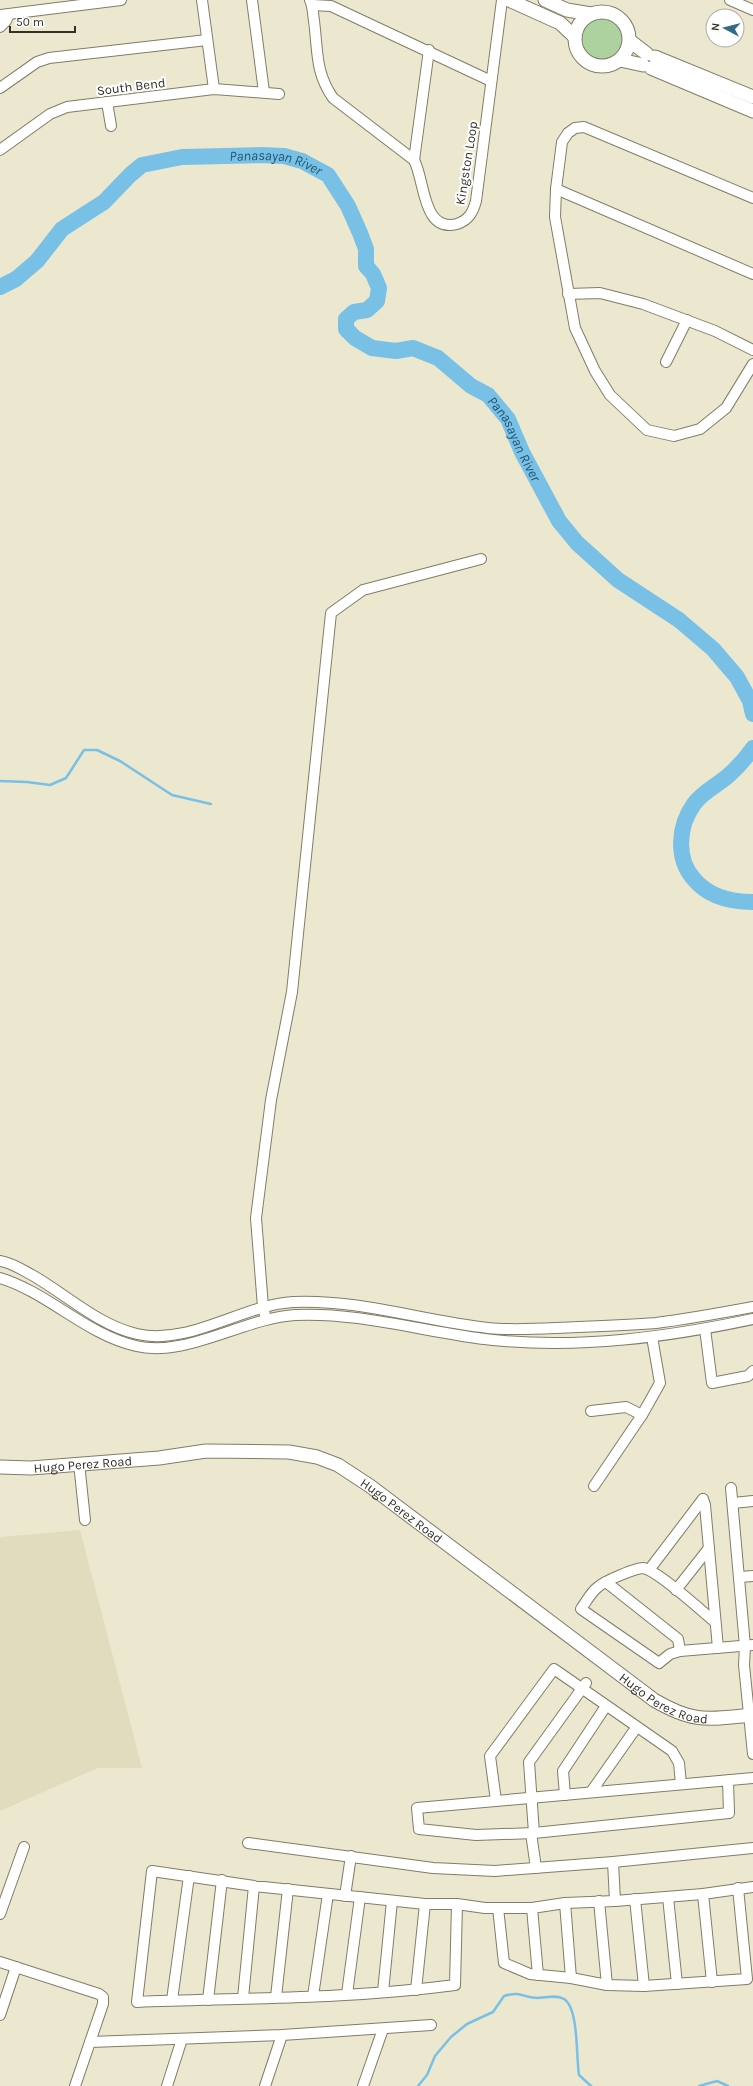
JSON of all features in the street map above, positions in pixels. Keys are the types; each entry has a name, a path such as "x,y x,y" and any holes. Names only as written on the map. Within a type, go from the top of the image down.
{"street":[{"path":"0,27 6,22 4,15 121,0"},
{"path":"202,0 214,89"},
{"path":"252,0 264,92"},
{"name":"Kingston Loop","path":"414,160 419,169 424,196 432,215 439,223 450,225 467,219 473,212 476,201 502,0"},
{"path":"509,0 560,23 575,37 579,52 590,63 605,66 620,60 625,55 630,41"},
{"path":"545,0 567,10 591,14"},
{"path":"730,0 753,10"},
{"path":"429,50 414,160 333,98 324,85 318,67 311,2 331,6 429,50 491,81"},
{"path":"575,37 580,23 591,14 602,11 618,16 626,25 630,41 649,61 753,111"},
{"path":"0,88 37,62 49,58 207,40"},
{"path":"620,60 649,61 753,97"},
{"name":"South Bend","path":"0,150 42,120 59,110 107,102 214,89 279,94"},
{"path":"107,102 111,126"},
{"path":"753,198 584,127 575,128 568,133 562,142 556,188 555,217 568,294 575,328 594,371 610,395 647,430 674,436 700,429 726,408 753,364"},
{"path":"556,188 753,274"},
{"path":"568,294 600,293 623,298 687,320 753,350"},
{"path":"666,362 687,320"},
{"path":"266,1319 263,1307 256,1218 271,1100 292,992 331,613 363,590 481,559"},
{"path":"0,1261 10,1262 48,1284 110,1325 139,1335 173,1334 193,1331 263,1307 291,1302 347,1304 488,1328 527,1330 654,1323 698,1318 753,1307"},
{"path":"0,1278 44,1299 104,1336 137,1346 152,1348 175,1346 213,1337 266,1319 321,1314 382,1321 439,1332 524,1342 602,1341 652,1336 705,1329 753,1319"},
{"path":"705,1329 712,1383 748,1376 753,1371"},
{"path":"137,1346 139,1335"},
{"path":"594,1486 642,1415 660,1383 652,1336"},
{"path":"591,1411 626,1407 642,1415"},
{"name":"Hugo Perez Road","path":"0,1467 31,1468 79,1463 159,1458 206,1451 289,1452 316,1457 338,1465 370,1486 648,1695 672,1711 704,1719 751,1715"},
{"path":"79,1463 86,1520"},
{"path":"731,1488 753,1688"},
{"path":"649,1570 703,1499 705,1505 718,1648"},
{"path":"733,1503 753,1501"},
{"path":"676,1590 709,1548"},
{"path":"715,1622 649,1570 642,1568 597,1587 581,1609 659,1663 670,1654 680,1651 749,1645"},
{"path":"740,1577 753,1576"},
{"path":"606,1582 678,1639 680,1651"},
{"path":"749,1645 744,1665 751,1715 753,1754"},
{"path":"496,1801 490,1756 554,1669 584,1686 606,1706 676,1756 679,1763 681,1784"},
{"path":"536,1868 532,1833 532,1798 529,1762 584,1686"},
{"path":"565,1795 563,1771 606,1706"},
{"path":"592,1792 636,1728"},
{"path":"728,1780 729,1813 532,1833 476,1836 419,1829 417,1808 681,1784 728,1780 753,1778"},
{"path":"248,1843 433,1868 495,1871 613,1862 753,1848"},
{"path":"0,1914 24,1847"},
{"path":"345,1896 351,1856"},
{"path":"613,1862 615,1901"},
{"path":"457,1904 455,1985 416,1990 313,1996 137,2002 152,1871 288,1890 425,1904 457,1904 498,1908 532,1908 565,1903 668,1897 753,1887"},
{"path":"172,2000 189,1876"},
{"path":"208,2000 222,1880"},
{"path":"243,1998 254,1886"},
{"path":"498,1908 504,1963 530,1974 571,1978 607,1985 644,1986 712,1982 747,1979 738,1888"},
{"path":"276,1997 288,1890"},
{"path":"313,1996 328,1894"},
{"path":"703,1894 712,1982"},
{"path":"346,1994 360,1897"},
{"path":"668,1897 677,1984"},
{"path":"635,1899 644,1986"},
{"path":"383,1992 392,1900"},
{"path":"599,1901 607,1985"},
{"path":"565,1903 571,1978"},
{"path":"416,1990 425,1904"},
{"path":"532,1908 538,1975"},
{"path":"0,1962 99,1994 103,1997 75,2086"},
{"path":"0,2015 16,1967"},
{"path":"90,2042 282,2035 432,2025"},
{"path":"363,2086 383,2029"},
{"path":"265,2086 282,2035"},
{"path":"167,2086 182,2039"}],"shaded area":[{"path":"80,1530 142,1768 98,1768 0,1811 0,1537"}],"green space":[{"path":"603,18 618,24 624,39 618,54 603,60 588,54 582,39 588,24"}],"waterway":[{"name":"Panasayan River","path":"0,287 16,279 37,261 62,229 104,202 130,175 142,165 182,157 262,155 284,156 302,161 328,175 348,206 366,249 366,266 373,274 379,288 377,301 367,310 354,312 346,319 346,329 355,338 372,348 396,351 413,348 438,358 471,386 488,395 508,419 522,452 559,521 577,543 618,580 679,620 713,649 737,677 750,701 753,714"},
{"name":"Panasayan River","path":"753,748 745,759 725,779 697,800 685,822 681,842 684,861 688,870 693,878 705,890 720,897 736,901 753,902"},
{"path":"0,781 50,785 66,778 84,750 97,750 120,761 172,795 211,804"},
{"path":"418,2086 427,2075 435,2056 451,2037 467,2024 493,2012 504,1996 514,1994 537,1998 558,1997 564,1999 569,2004 575,2023 579,2075 591,2086"},
{"path":"699,2086 717,2081 728,2086"}]}
